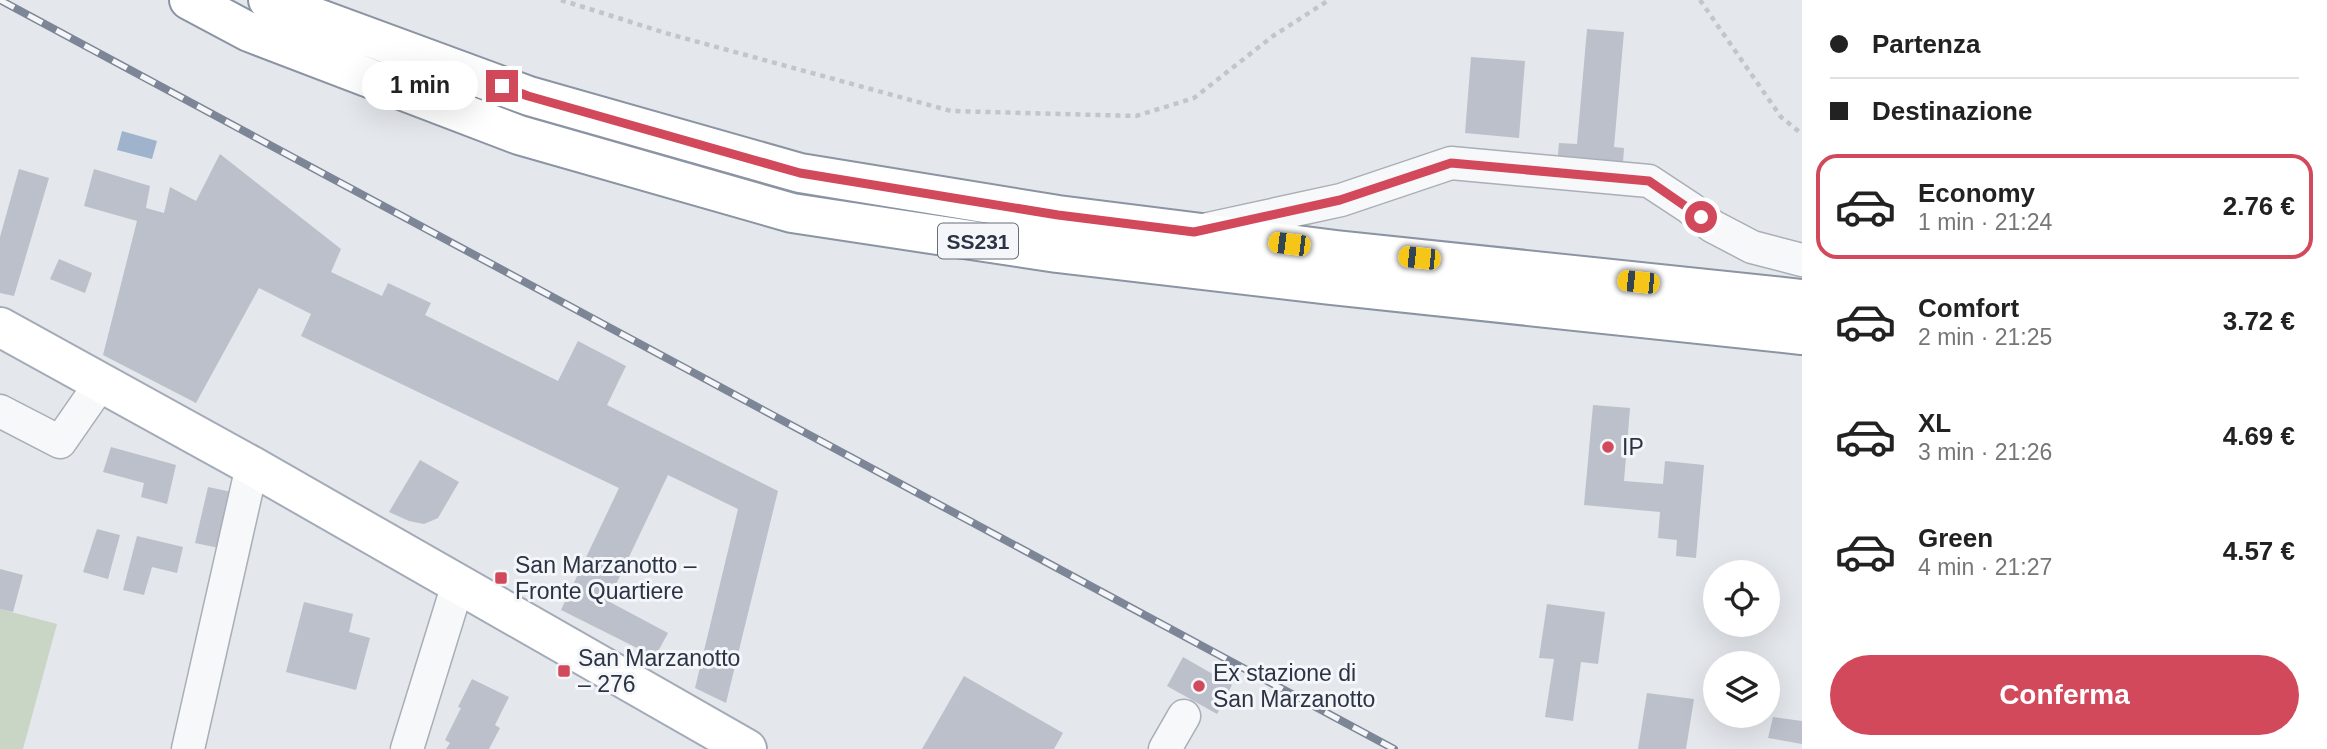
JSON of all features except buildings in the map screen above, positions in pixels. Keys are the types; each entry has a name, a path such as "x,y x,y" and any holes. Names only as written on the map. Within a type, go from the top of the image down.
{"main road":[{"name":"SS231","path":"189,0 249,32 519,135 792,213 1084,256 1802,335"},
{"name":"SS231","path":"268,0 528,96 800,173 1058,215 1336,250 1802,299"},
{"path":"0,328 252,466 747,749"}],"street":[{"path":"1194,232 1340,200 1451,163 1649,181 1712,226 1752,247 1802,260"},
{"path":"0,411 60,442 101,383"},
{"path":"188,749 252,466"},
{"path":"407,749 458,584"},
{"path":"1165,749 1184,716"}],"path":[{"path":"561,0 669,34 951,111 1136,116 1194,98 1273,36 1329,0"},
{"path":"1700,0 1781,117 1802,134"}],"green space":[{"path":"0,609 57,624 23,749 0,749"}],"water":[{"path":"122,131 157,141 152,159 117,150"}],"railway":[{"path":"0,0 1394,749"}],"place":[{"name":"IP","path":"1608,447"},
{"name":"San Marzanotto – Fronte Quartiere","path":"501,578"},
{"name":"San Marzanotto – 276","path":"564,671"},
{"name":"Ex stazione di San Marzanotto","path":"1199,686"}],"route":[{"path":"502,86 528,96 800,173 1058,215 1194,232 1340,200 1451,163 1649,181 1701,217"}]}
